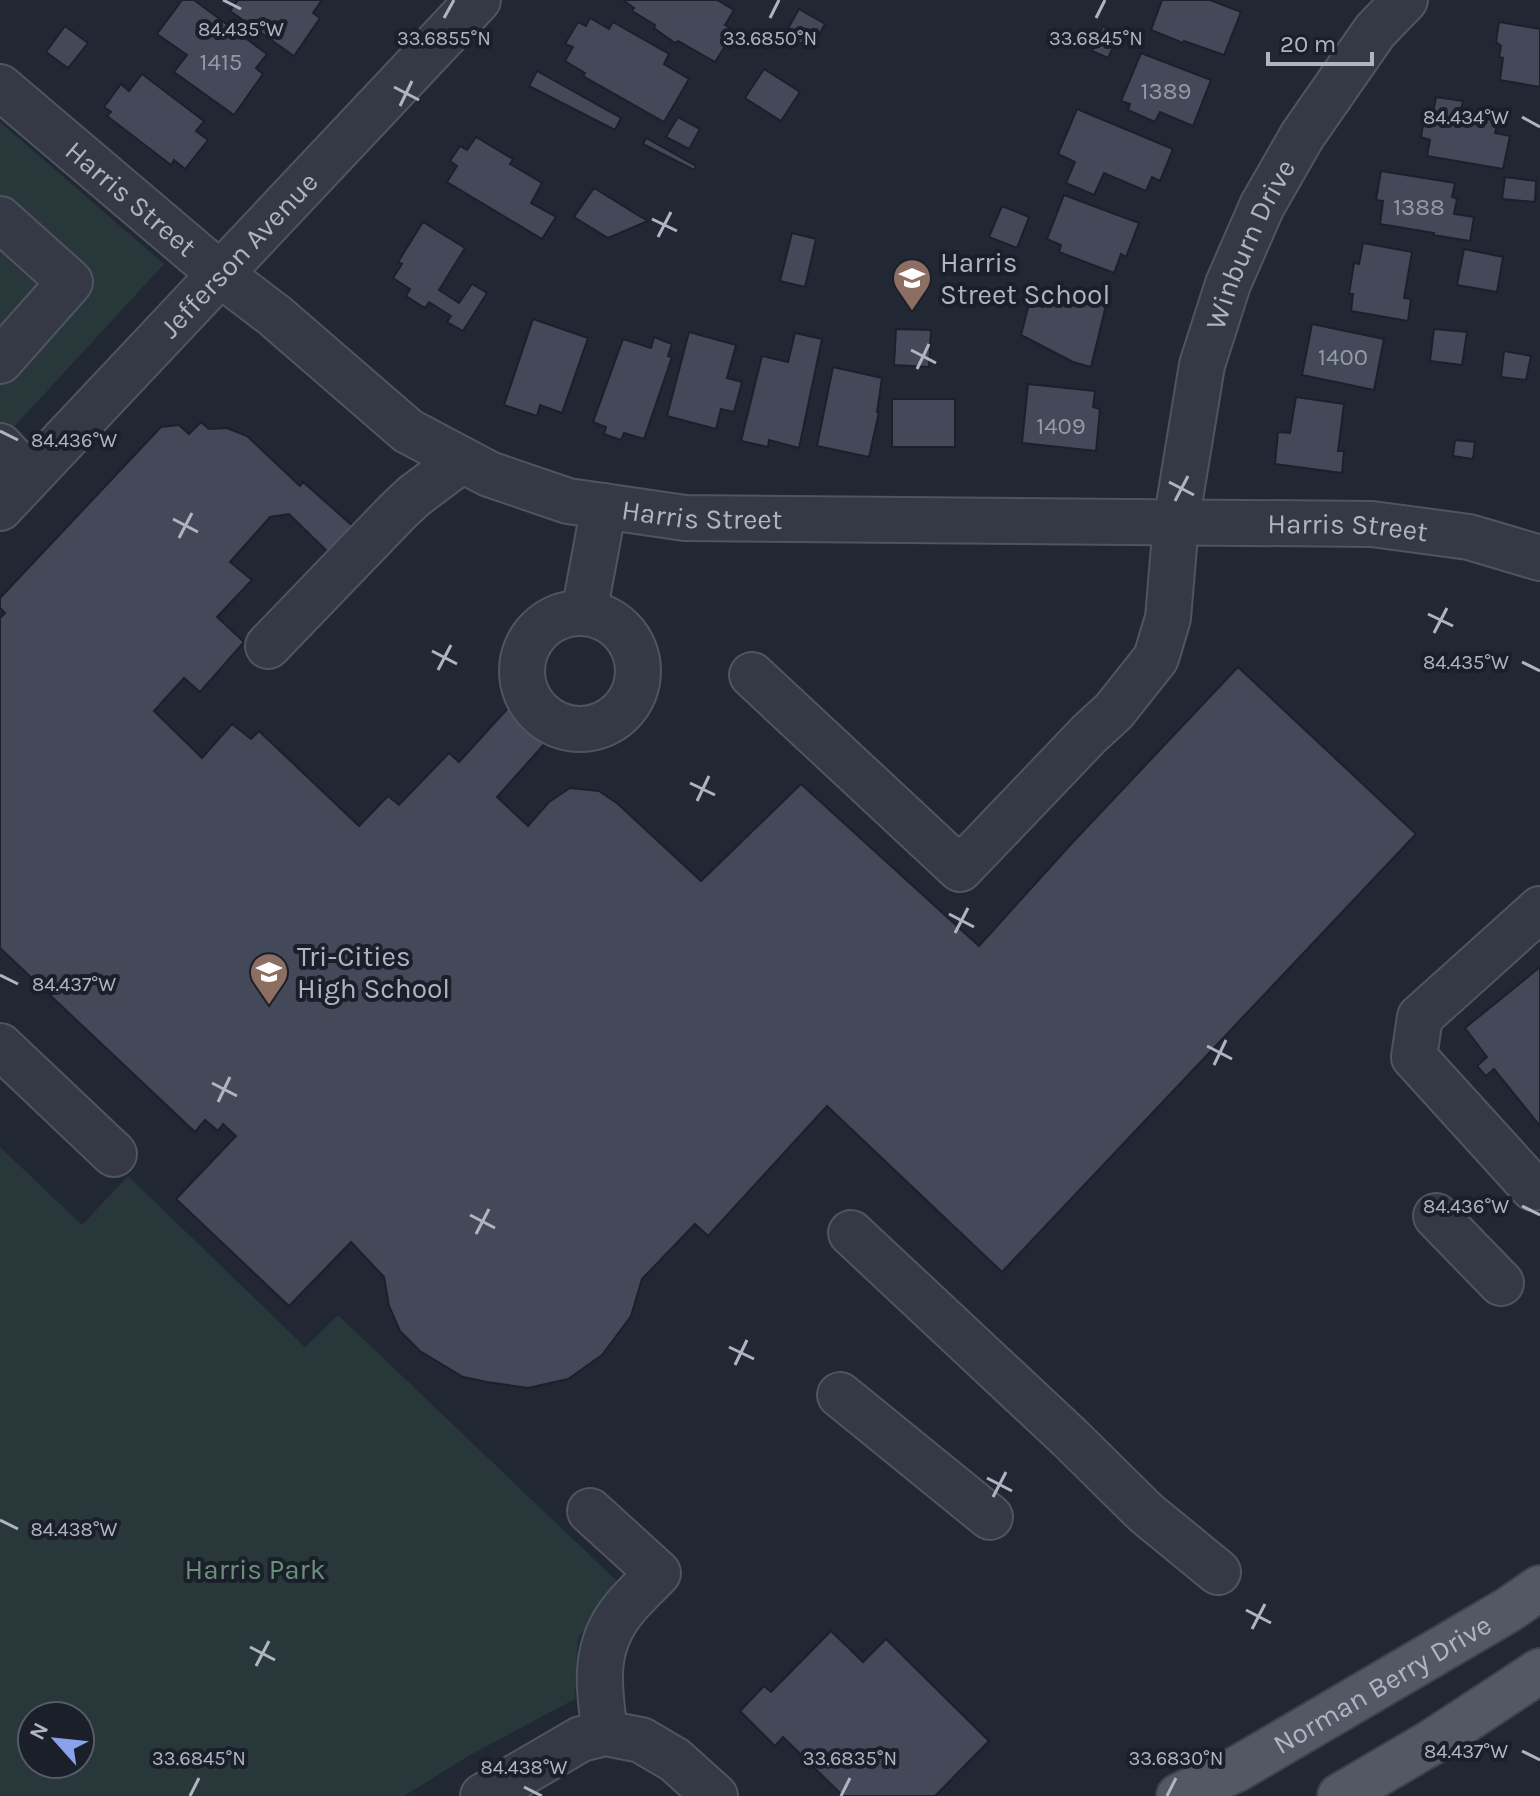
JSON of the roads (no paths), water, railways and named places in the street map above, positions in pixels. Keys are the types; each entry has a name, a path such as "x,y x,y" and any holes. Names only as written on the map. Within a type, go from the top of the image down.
{"main road":[{"name":"Norman Berry Drive","path":"1179,1796 1237,1769 1508,1610 1540,1588"},
{"path":"1340,1796 1432,1742 1540,1671"}],"street":[{"name":"Jefferson Avenue","path":"15,493 478,0"},
{"name":"Winburn Drive","path":"752,675 960,869 1114,711 1156,658 1168,618 1176,523 1202,365 1228,284 1262,206 1302,136 1375,31 1405,0"},
{"name":"Harris Street","path":"0,87 408,431 489,474 568,501 685,518 1372,524 1469,537 1540,558"},
{"path":"0,219 70,282 5,347"},
{"path":"0,446 15,493"},
{"path":"268,646 397,512 462,460"},
{"path":"584,613 604,506"},
{"path":"584,613 607,619 620,629 637,657 655,675 635,690 627,705 615,717 585,729 569,728 539,712 523,684 522,667 533,637 545,625 559,616 584,613"},
{"path":"1533,1188 1414,1057 1420,1017 1540,909"},
{"path":"0,1046 114,1154"},
{"path":"1436,1216 1501,1283"},
{"path":"851,1233 1146,1513 1218,1572"},
{"path":"840,1395 990,1517"},
{"path":"590,1511 658,1573 622,1612 607,1637 600,1658 605,1733"},
{"path":"483,1796 581,1739 605,1733 641,1740 675,1760 699,1790"}],"place":[{"name":"Harris Street School","path":"912,312"},
{"name":"Tri-Cities High School","path":"269,1006"}],"park label":[{"name":"Harris Park","path":"255,1569"}]}
